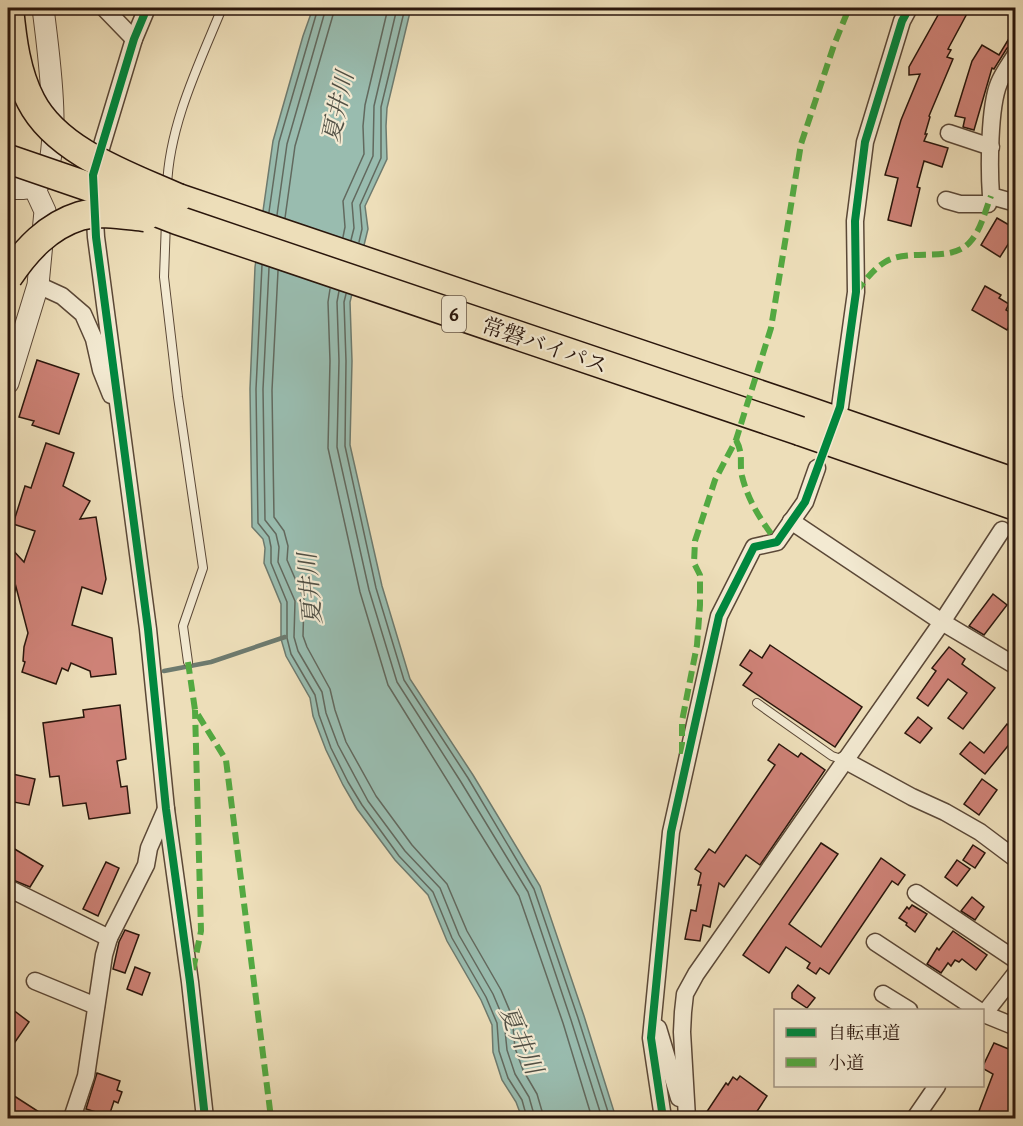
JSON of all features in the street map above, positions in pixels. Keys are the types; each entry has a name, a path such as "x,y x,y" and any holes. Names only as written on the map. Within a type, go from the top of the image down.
{"highway":[{"path":"9,8 16,55 31,100 41,117 57,134 80,150 172,207"},
{"name":"常磐バイパス","path":"8,144 172,207 802,420 1016,483"},
{"name":"常磐バイパス","path":"8,159 110,194 172,207"},
{"name":"6","path":"8,277 33,244 54,228 82,215 172,207"},
{"name":"常磐バイパス","path":"802,420 1016,506"}],"street":[{"path":"8,188 24,189 41,182 50,164 54,107 43,8"},
{"path":"104,8 134,39"},
{"path":"147,8 134,39 93,175 96,237 148,629 166,810 190,982 205,1119"},
{"path":"840,407 856,292 855,221 865,142 902,21 909,8"},
{"path":"1016,54 999,83 994,102 989,174 991,196 1016,203"},
{"path":"949,133 991,147"},
{"path":"8,383 38,285 45,211 33,185"},
{"path":"946,200 960,204 988,204"},
{"path":"38,285 62,296 83,314 94,339 101,370 119,416"},
{"path":"663,1119 651,1038 671,832 719,616 754,547 777,542 805,502 817,468"},
{"path":"791,520 942,622 1016,666"},
{"path":"687,1117 682,1032 685,994 696,974 942,622 1002,530"},
{"path":"844,760 980,832 1016,859"},
{"path":"72,1119 86,1076 104,955 109,938 146,865 149,848 166,810"},
{"path":"8,888 109,938"},
{"path":"916,893 1016,960"},
{"path":"875,942 975,1009"},
{"path":"984,1012 1016,973"},
{"path":"35,981 96,1006"},
{"path":"883,994 906,1009"},
{"path":"653,1012 687,1117"},
{"path":"984,1015 1016,1027"},
{"path":"915,1119 936,1087"}],"lane":[{"path":"188,662 183,626 203,568 178,397 164,276 172,207 168,166 184,104 222,8"},
{"path":"757,703 832,756 844,760"}],"water":[{"name":"夏井川","path":"313,8 411,8 387,108 387,159 365,206 368,229 350,302 352,361 350,445 382,586 410,679 473,775 540,886 616,1118 522,1118 516,1102 502,1080 493,1052 492,1025 481,1000 447,941 428,895 395,860 357,809 343,785 313,716 310,698 286,656 281,639 281,604 264,563 263,539 252,527 250,389 255,267 273,141"}],"building":[{"path":"942,8 970,8 948,49 951,50 947,57 953,59 929,116 925,134 927,134 924,141 948,148 942,167 924,161 911,226 888,220 898,178 885,175 901,120 920,74 909,75 909,67"},
{"path":"1016,27 1016,44 1007,48 994,69 992,68 974,130 963,127 965,118 955,116 972,61 982,45 999,55"},
{"path":"997,218 1016,229 1000,257 981,245"},
{"path":"985,286 1001,295 999,298 1009,304 1006,310 1015,315 1007,330 972,310"},
{"path":"37,360 79,374 59,434 32,425 34,421 19,417"},
{"path":"46,443 74,453 63,486 90,501 80,519 96,517 106,579 102,594 82,587 72,625 112,638 116,674 91,677 90,671 71,663 68,671 62,668 56,684 22,672 25,662 23,661 24,647 28,633 16,587 11,606 8,606 8,545 24,562 35,531 13,524 25,486 31,488"},
{"path":"993,594 1007,605 984,635 969,626"},
{"path":"770,645 862,707 835,747 743,685 752,673 740,665 750,650 762,658"},
{"path":"949,647 965,659 962,664 995,688 963,729 948,718 967,693 948,679 928,706 917,698 936,671 932,668"},
{"path":"120,705 126,759 117,761 121,787 127,786 130,813 89,819 86,803 63,806 59,776 50,777 43,723 84,717 83,710"},
{"path":"918,717 932,728 920,743 905,733"},
{"path":"1007,724 1016,731 1016,736 985,774 960,754 970,742 984,753"},
{"path":"779,744 798,757 801,753 825,770 760,865 746,855 724,887 719,883 710,927 703,925 700,941 685,939 691,910 696,911 701,885 698,885 701,873 695,869 709,849 715,853 775,765 768,760"},
{"path":"8,773 35,779 29,805 8,801"},
{"path":"982,779 997,790 979,815 964,804"},
{"path":"821,843 838,854 789,924 821,947 881,858 905,875 898,885 892,881 829,974 820,968 816,974 807,968 810,963 786,947 769,973 743,955"},
{"path":"8,845 43,866 30,887 8,878"},
{"path":"973,845 985,853 975,868 963,860"},
{"path":"957,860 970,869 957,886 945,877"},
{"path":"106,862 119,868 98,916 83,909"},
{"path":"972,897 984,907 975,920 961,911"},
{"path":"912,905 927,914 915,932 899,918 907,907 909,909"},
{"path":"125,930 139,935 125,973 113,969 119,942"},
{"path":"953,931 987,955 976,970 962,959 959,962 955,960 951,966 948,963 941,973 927,964 937,948 939,950"},
{"path":"135,967 150,973 142,995 127,989"},
{"path":"798,985 815,998 807,1008 792,998 792,993"},
{"path":"8,1006 29,1022 8,1052"},
{"path":"994,1043 1016,1052 1016,1093 1005,1119 976,1119 993,1074 984,1069 984,1064"},
{"path":"97,1073 120,1081 117,1090 122,1092 118,1103 114,1101 109,1116 86,1109"},
{"path":"740,1076 767,1096 752,1119 702,1119 726,1083 728,1085 733,1077 737,1080"},
{"path":"8,1092 50,1119 8,1119"}],"waterway":[{"path":"164,671 211,662 285,637"}],"marked path":[{"path":"682,754 682,721 697,645 700,605 700,575 694,563 695,541 715,480 736,440 771,328 801,144 834,45 849,8"},
{"path":"856,292 885,262 906,256 941,254 962,249 977,232 991,196"},
{"path":"736,440 741,454 742,476 748,494 761,519 777,542"},
{"path":"188,662 195,710 226,760 271,1118"},
{"path":"193,970 201,931 195,710"}],"cycle path":[{"path":"147,8 134,39 93,175 96,237 148,629 166,809 190,982 205,1118"},
{"path":"663,1118 651,1038 671,832 719,616 754,547 777,542 805,502 840,407 856,292 855,221 865,142 902,21 909,8"}]}
